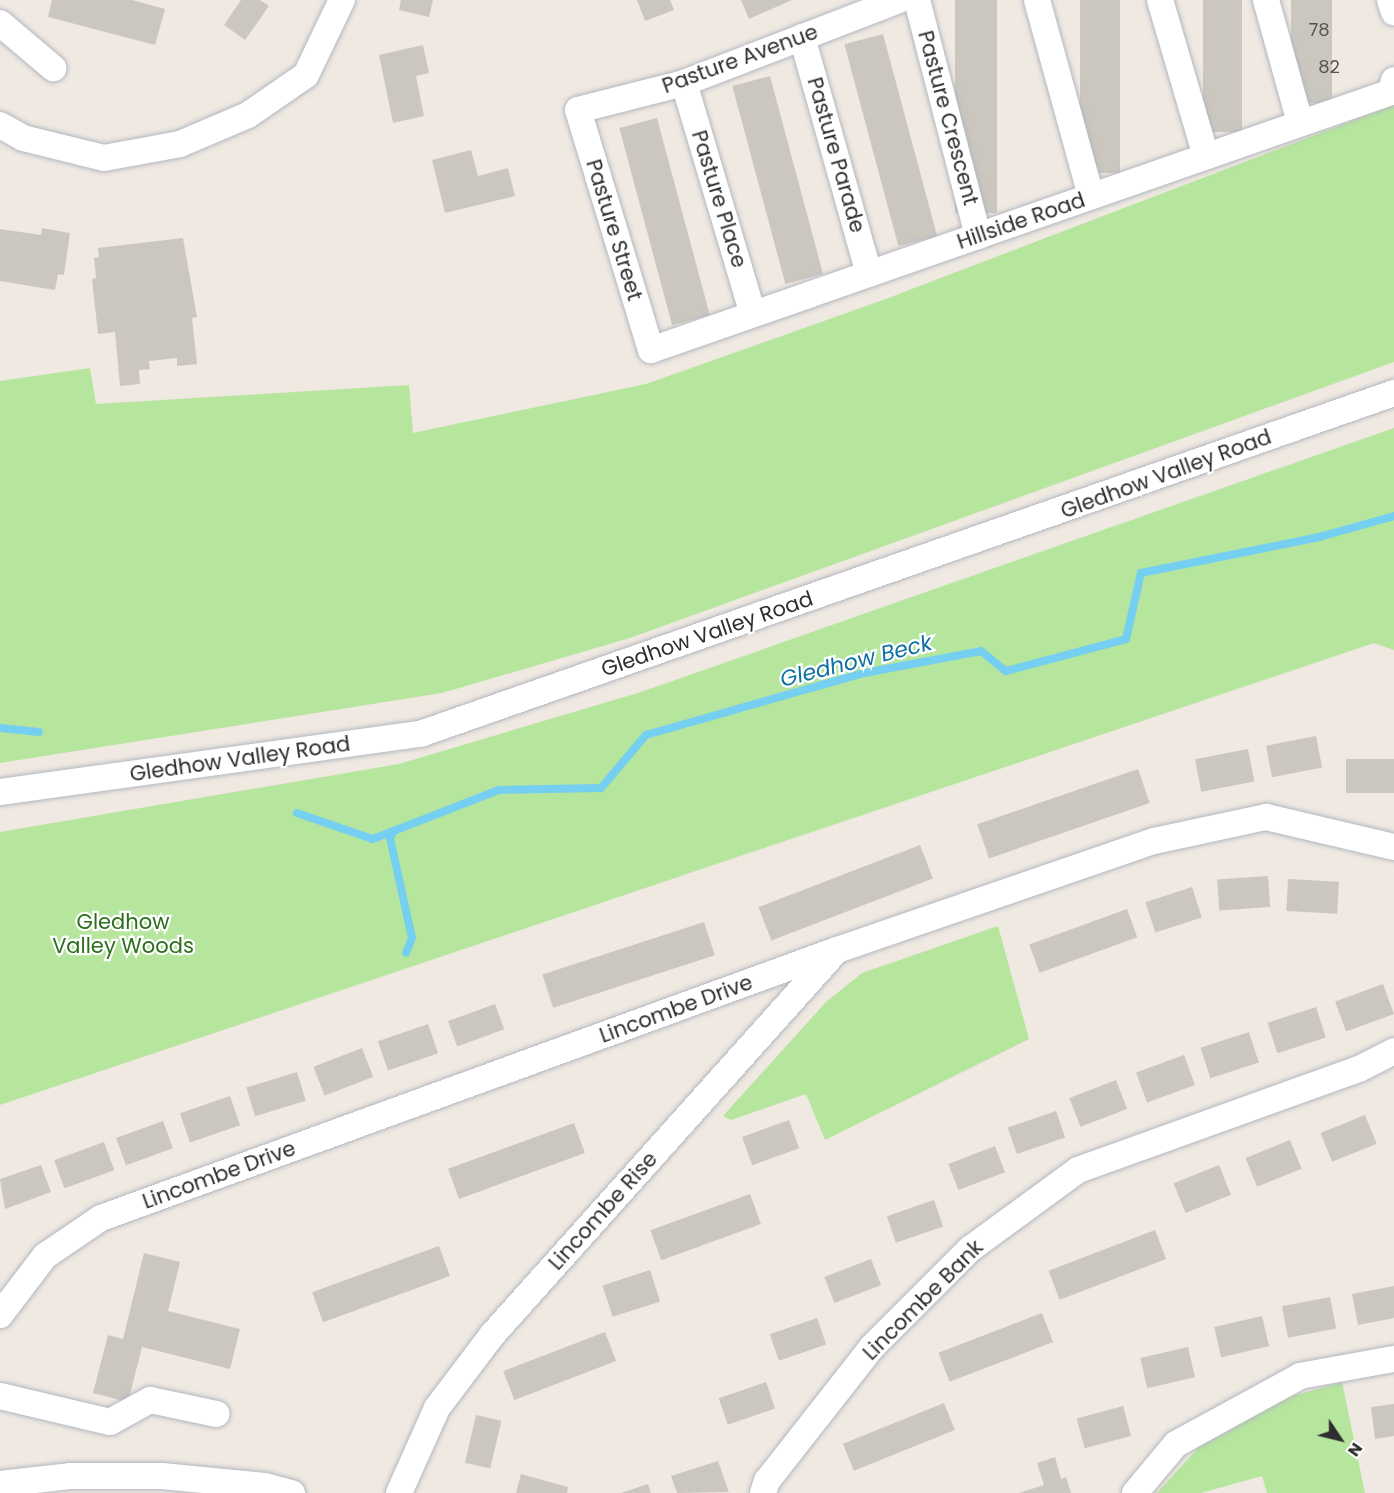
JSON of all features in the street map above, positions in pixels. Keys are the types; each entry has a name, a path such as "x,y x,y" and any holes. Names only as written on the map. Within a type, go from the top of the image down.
{"street":[{"path":"0,124 23,138 104,158 180,144 248,115 306,75 342,0"},
{"name":"Pasture Avenue","path":"578,110 684,83 899,0"},
{"name":"Pasture Crescent","path":"917,0 978,236"},
{"path":"1037,0 1091,196"},
{"path":"1160,0 1206,156"},
{"path":"1266,0 1300,123"},
{"path":"1390,0 1394,12"},
{"path":"0,22 53,68"},
{"name":"Pasture Parade","path":"802,37 869,274"},
{"name":"Pasture Place","path":"684,83 753,314"},
{"name":"Hillside Road","path":"651,350 1300,123 1393,86"},
{"name":"Pasture Street","path":"578,110 651,350"},
{"name":"Gledhow Valley Road","path":"0,792 423,733 1394,393"},
{"name":"Lincombe Drive","path":"0,1315 45,1256 101,1218 837,951 1154,842 1266,817 1394,847"},
{"name":"Lincombe Rise","path":"399,1493 437,1408 493,1334 837,951"},
{"name":"Lincombe Bank","path":"763,1493 767,1481 872,1347 970,1249 1078,1170 1359,1069 1394,1051"},
{"path":"1135,1493 1176,1444 1299,1376 1394,1359"},
{"path":"0,1396 111,1422 150,1400 217,1414"},
{"path":"0,1484 70,1476 162,1476 265,1486 292,1493"}],"green space":[{"path":"1394,105 1394,362 630,638 442,693 0,763 0,381 90,368 96,404 409,385 413,433 646,384 883,300"},
{"name":"Gledhow Valley Woods","path":"1394,428 1394,650 1374,643 0,1105 0,832 399,764 641,692"},
{"path":"998,926 1029,1039 825,1140 806,1094 731,1120 723,1116 826,1002 862,973"},
{"path":"1342,1382 1365,1493 1267,1493 1262,1476 1201,1493 1157,1493 1198,1448 1235,1423 1275,1401"}],"building":[{"path":"52,0 132,0 165,9 155,45 48,17"},
{"path":"241,0 260,0 269,6 245,40 224,25"},
{"path":"401,0 433,0 429,17 399,10"},
{"path":"637,0 670,0 674,10 645,21"},
{"path":"741,0 792,0 749,19"},
{"path":"955,0 997,0 997,213 955,213"},
{"path":"1080,0 1120,0 1120,173 1080,173"},
{"path":"1203,0 1242,0 1242,132 1203,132"},
{"path":"1291,0 1332,0 1332,103 1291,103"},
{"path":"883,34 937,236 898,246 844,44"},
{"path":"423,45 429,73 416,76 424,116 393,123 379,55"},
{"path":"770,76 823,274 785,284 732,86"},
{"path":"657,118 710,315 672,325 619,128"},
{"path":"471,150 478,176 508,168 515,196 445,213 432,160"},
{"path":"42,228 70,233 64,275 58,274 55,290 0,281 0,229 41,235"},
{"path":"183,238 197,317 192,318 197,364 177,366 177,358 149,361 150,369 139,370 140,384 120,386 115,332 98,334 92,279 96,278 94,258 99,257 98,248"},
{"path":"1316,736 1322,767 1272,777 1266,746"},
{"path":"1248,749 1254,781 1201,792 1195,759"},
{"path":"1346,759 1394,759 1394,793 1346,793"},
{"path":"1138,769 1150,803 989,858 977,824"},
{"path":"920,845 933,879 771,941 758,907"},
{"path":"1268,876 1270,907 1219,910 1217,880"},
{"path":"1288,879 1339,882 1337,914 1286,911"},
{"path":"1192,887 1202,917 1155,933 1145,902"},
{"path":"1127,909 1137,937 1040,973 1029,945"},
{"path":"704,922 715,955 553,1008 542,975"},
{"path":"1383,984 1394,1014 1346,1032 1335,1001"},
{"path":"495,1004 504,1029 457,1046 448,1021"},
{"path":"1316,1007 1326,1037 1277,1053 1267,1023"},
{"path":"428,1024 438,1053 388,1071 378,1041"},
{"path":"1249,1032 1259,1062 1210,1078 1200,1048"},
{"path":"362,1048 373,1077 325,1096 313,1067"},
{"path":"1184,1055 1195,1085 1147,1103 1136,1072"},
{"path":"297,1072 306,1101 255,1116 246,1087"},
{"path":"1116,1080 1127,1109 1080,1127 1069,1098"},
{"path":"230,1096 240,1125 190,1143 180,1113"},
{"path":"1056,1111 1065,1137 1017,1154 1008,1128"},
{"path":"1365,1115 1377,1144 1332,1162 1320,1133"},
{"path":"789,1120 799,1148 752,1165 742,1137"},
{"path":"163,1121 173,1148 126,1165 116,1138"},
{"path":"574,1123 585,1153 459,1199 448,1169"},
{"path":"1290,1140 1302,1169 1257,1187 1245,1158"},
{"path":"104,1142 114,1170 64,1188 54,1160"},
{"path":"995,1146 1005,1172 958,1190 948,1164"},
{"path":"41,1165 51,1192 5,1209 0,1179"},
{"path":"1219,1165 1231,1195 1186,1213 1174,1183"},
{"path":"750,1194 761,1224 661,1260 650,1230"},
{"path":"934,1200 943,1226 896,1243 887,1216"},
{"path":"1155,1230 1166,1259 1060,1300 1049,1271"},
{"path":"439,1246 450,1276 323,1322 312,1292"},
{"path":"144,1253 180,1262 168,1311 240,1329 230,1369 142,1347 128,1402 93,1393 108,1335 123,1339"},
{"path":"871,1259 881,1285 834,1303 824,1277"},
{"path":"650,1270 660,1301 613,1317 602,1285"},
{"path":"1394,1286 1394,1318 1358,1325 1352,1294"},
{"path":"1330,1297 1336,1328 1288,1338 1282,1306"},
{"path":"1042,1313 1053,1342 949,1382 938,1353"},
{"path":"1262,1316 1269,1346 1221,1357 1214,1327"},
{"path":"817,1318 826,1344 779,1361 770,1334"},
{"path":"605,1332 616,1361 514,1400 503,1371"},
{"path":"1188,1347 1195,1377 1147,1388 1140,1358"},
{"path":"766,1382 775,1408 728,1425 719,1398"},
{"path":"944,1403 955,1430 854,1471 843,1444"},
{"path":"1394,1404 1394,1436 1375,1439 1371,1407"},
{"path":"1123,1406 1131,1436 1085,1448 1077,1418"},
{"path":"476,1415 501,1421 490,1469 465,1463"},
{"path":"1055,1457 1061,1479 1066,1477 1071,1493 1019,1493 1044,1485 1037,1463"},
{"path":"718,1461 729,1492 677,1493 671,1476"},
{"path":"521,1474 568,1487 567,1493 516,1493"},
{"path":"648,1484 651,1493 621,1493"}],"waterway":[{"name":"Gledhow Beck","path":"297,813 373,839 499,790 601,788 646,735 864,673 981,651 1006,671 1126,639 1141,573 1319,537 1394,516"},
{"name":"Gledhow Beck","path":"0,728 39,732"},
{"path":"394,831 390,838 412,938 406,953"}]}
